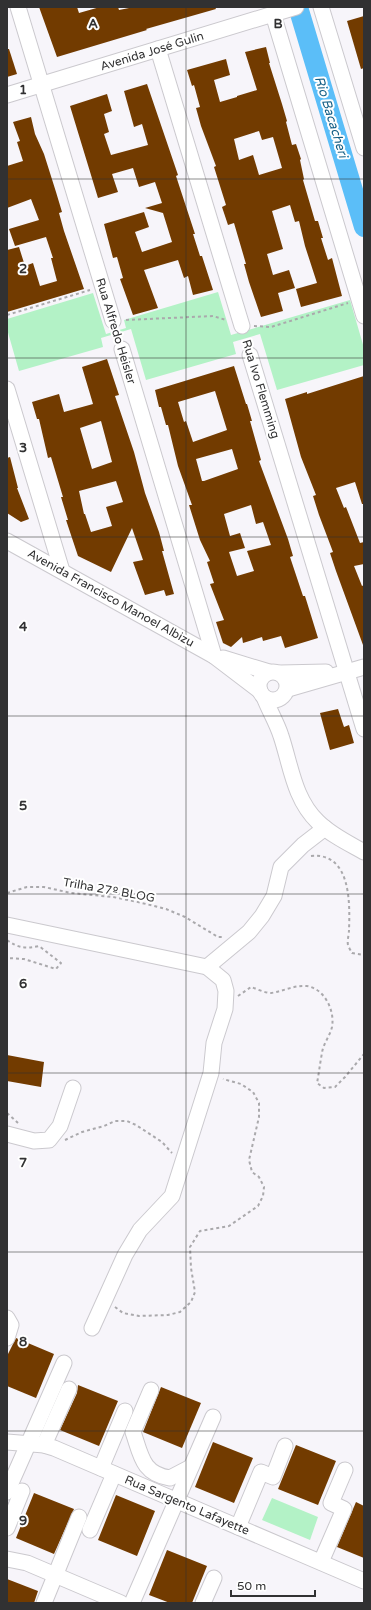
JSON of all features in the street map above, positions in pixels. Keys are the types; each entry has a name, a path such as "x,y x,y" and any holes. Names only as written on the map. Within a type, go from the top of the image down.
{"street":[{"name":"Rua Alfredo Heisler","path":"18,7 113,321"},
{"path":"321,7 364,148"},
{"name":"Avenida José Gulin","path":"7,95 284,11"},
{"path":"284,11 364,316"},
{"name":"Rua Ivo Flemming","path":"158,49 242,326"},
{"name":"Rua Alfredo Heisler","path":"122,349 214,656"},
{"name":"Rua Ivo Flemming","path":"250,355 364,729"},
{"path":"7,389 62,571"},
{"name":"Avenida Francisco Manoel Albizu","path":"7,541 214,656 262,694"},
{"name":"Avenida Francisco Manoel Albizu","path":"214,656 275,673 346,672"},
{"name":"Avenida Francisco Manoel Albizu","path":"286,692 364,667"},
{"path":"281,735 286,680 275,673 261,678 259,682 262,694 281,735 300,796 311,814 325,828 364,852"},
{"path":"262,694 272,700 280,699 286,692"},
{"path":"207,967 249,932 262,916 274,896 281,867 303,845 325,828"},
{"path":"7,925 207,967 222,980 226,991 225,1009 214,1043 211,1072 172,1196 140,1230 128,1249 92,1328"},
{"path":"7,1134 34,1141 49,1140 60,1126 73,1088"},
{"path":"7,1338 11,1325 8,1319"},
{"path":"7,1492 64,1363"},
{"path":"44,1445 69,1389"},
{"path":"151,1390 133,1432 145,1464 150,1471 156,1475 170,1478 191,1467"},
{"path":"90,1530 125,1411"},
{"path":"132,1603 213,1417"},
{"name":"Rua Sargento Lafayette","path":"7,1442 44,1445 54,1448 364,1581"},
{"path":"238,1527 261,1472 273,1477 286,1446"},
{"path":"321,1562 344,1509 331,1503 345,1470"},
{"path":"150,1489 156,1475"},
{"path":"7,1528 22,1492"},
{"path":"44,1603 79,1517"},
{"path":"7,1559 27,1563 121,1603"},
{"path":"203,1603 214,1578"}],"path":[{"path":"7,315 102,286"},
{"path":"113,321 212,316 242,326 271,327 359,299"},
{"path":"308,857 314,856 331,859 341,870 348,889 348,945 352,953 364,955"},
{"name":"Trilha 27º BLOG","path":"7,893 44,886 71,893 113,897 166,909 185,917 218,937 226,937"},
{"path":"7,940 16,946 29,948 39,946 60,963 56,969 24,959 7,958"},
{"path":"225,1009 237,996 251,987 270,993 291,987 308,986 319,991 327,1001 331,1011 332,1026 322,1051 317,1083 324,1088 335,1087 364,1054"},
{"path":"115,1307 123,1313 139,1316 168,1315 180,1312 191,1302 195,1292 191,1268 190,1247 200,1231 229,1226 258,1206 263,1196 264,1187 259,1177 252,1172 249,1160 259,1117 259,1103 253,1092 241,1084 224,1080 211,1072"},
{"path":"7,1113 34,1141"},
{"path":"61,1143 82,1132 104,1126 115,1121 127,1121 136,1125 162,1142 172,1153 173,1157"}],"green space":[{"path":"218,292 231,335 350,300 364,348 364,365 277,390 260,334 233,342 236,354 146,380 131,329 101,338 103,347 19,371 7,329 7,319 93,293 106,334 126,328 124,320"},
{"path":"272,1498 318,1517 310,1540 262,1520"}],"building":[{"path":"39,7 77,7 79,13 100,7 118,7 119,10 134,7 215,7 216,9 57,57"},
{"path":"364,16 364,68 361,69 347,21"},
{"path":"266,47 269,63 287,121 292,145 296,144 301,159 303,180 315,221 318,221 323,238 321,238 328,260 332,258 342,296 301,307 296,289 317,283 305,246 299,221 295,222 290,205 272,211 283,249 267,254 273,275 289,270 295,288 278,293 283,311 261,317 249,282 244,264 246,264 234,223 228,225 222,207 226,205 214,167 216,166 196,108 200,107 194,85 192,86 187,70 226,59 230,75 214,80 220,102 237,97 257,90 245,52","holes":["259,131 262,140 273,137 282,168 259,175 253,155 239,160 234,139"]},
{"path":"7,49 9,49 17,74 7,77"},
{"path":"147,84 178,175 176,176 195,234 193,234 200,256 202,256 213,290 193,295 188,276 184,278 178,260 144,270 158,308 133,315 120,279 123,278 117,257 113,258 104,224 144,212 149,227 135,232 142,252 172,242 163,213 145,208 162,203 155,182 139,187 133,168 112,174 118,192 98,198 70,106 107,94 112,111 104,114 109,132 104,134 111,155 148,145 142,124 134,127 124,91"},
{"path":"31,117 35,134 44,154 62,212 59,213 64,231 84,289 7,312 7,250 19,247 25,266 33,263 40,286 57,281 51,258 53,258 46,237 15,246 9,229 39,220 31,199 7,208 7,166 23,161 17,142 20,141 13,122"},
{"path":"107,359 119,395 115,396 134,452 145,493 159,532 164,551 162,551 174,594 166,596 164,590 145,595 133,562 143,560 132,528 111,572 78,556 66,520 68,520 61,497 63,497 51,457 48,458 39,419 37,419 32,402 59,394 64,412 93,404 82,367","holes":["101,421 112,462 92,469 80,428","116,481 123,502 106,507 112,526 91,532 84,514 79,491"]},
{"path":"234,366 252,421 250,421 261,460 259,461 288,539 293,556 290,557 303,596 305,596 318,638 285,648 281,636 263,641 262,637 243,643 242,637 231,647 223,643 216,622 224,620 210,584 214,583 207,562 210,561 200,540 189,505 192,505 178,466 168,425 166,425 161,407 159,407 155,390","holes":["215,391 227,430 193,442 186,421 184,422 178,402","232,449 238,469 202,481 196,459","251,505 256,524 263,522 271,545 247,551 254,571 237,576 229,552 245,548 240,533 230,536 224,514"]},
{"path":"364,376 364,504 362,504 355,482 336,488 344,508 346,507 360,543 364,542 364,564 354,566 362,586 364,585 363,645 330,553 333,552 313,496 316,495 301,457 285,399 307,392 307,394"},
{"path":"10,457 17,488 29,519 21,522 7,513 7,458"},
{"path":"338,709 344,727 349,725 354,743 330,750 320,713"},
{"path":"7,1055 44,1062 41,1087 7,1081"},
{"path":"16,1338 54,1354 36,1398 7,1386 7,1356"},
{"path":"78,1385 118,1401 99,1446 60,1430 77,1393"},
{"path":"161,1387 201,1403 182,1448 143,1432"},
{"path":"213,1442 253,1458 234,1503 195,1487"},
{"path":"296,1445 336,1461 318,1505 278,1489"},
{"path":"34,1493 74,1509 54,1554 16,1538"},
{"path":"116,1495 155,1511 137,1556 98,1540"},
{"path":"356,1502 364,1506 364,1558 337,1547"},
{"path":"167,1550 207,1566 192,1603 170,1603 149,1595"},
{"path":"7,1579 38,1591 34,1603 7,1603"}],"waterway":[{"name":"Rio Bacacheri","path":"298,7 364,227"}]}
